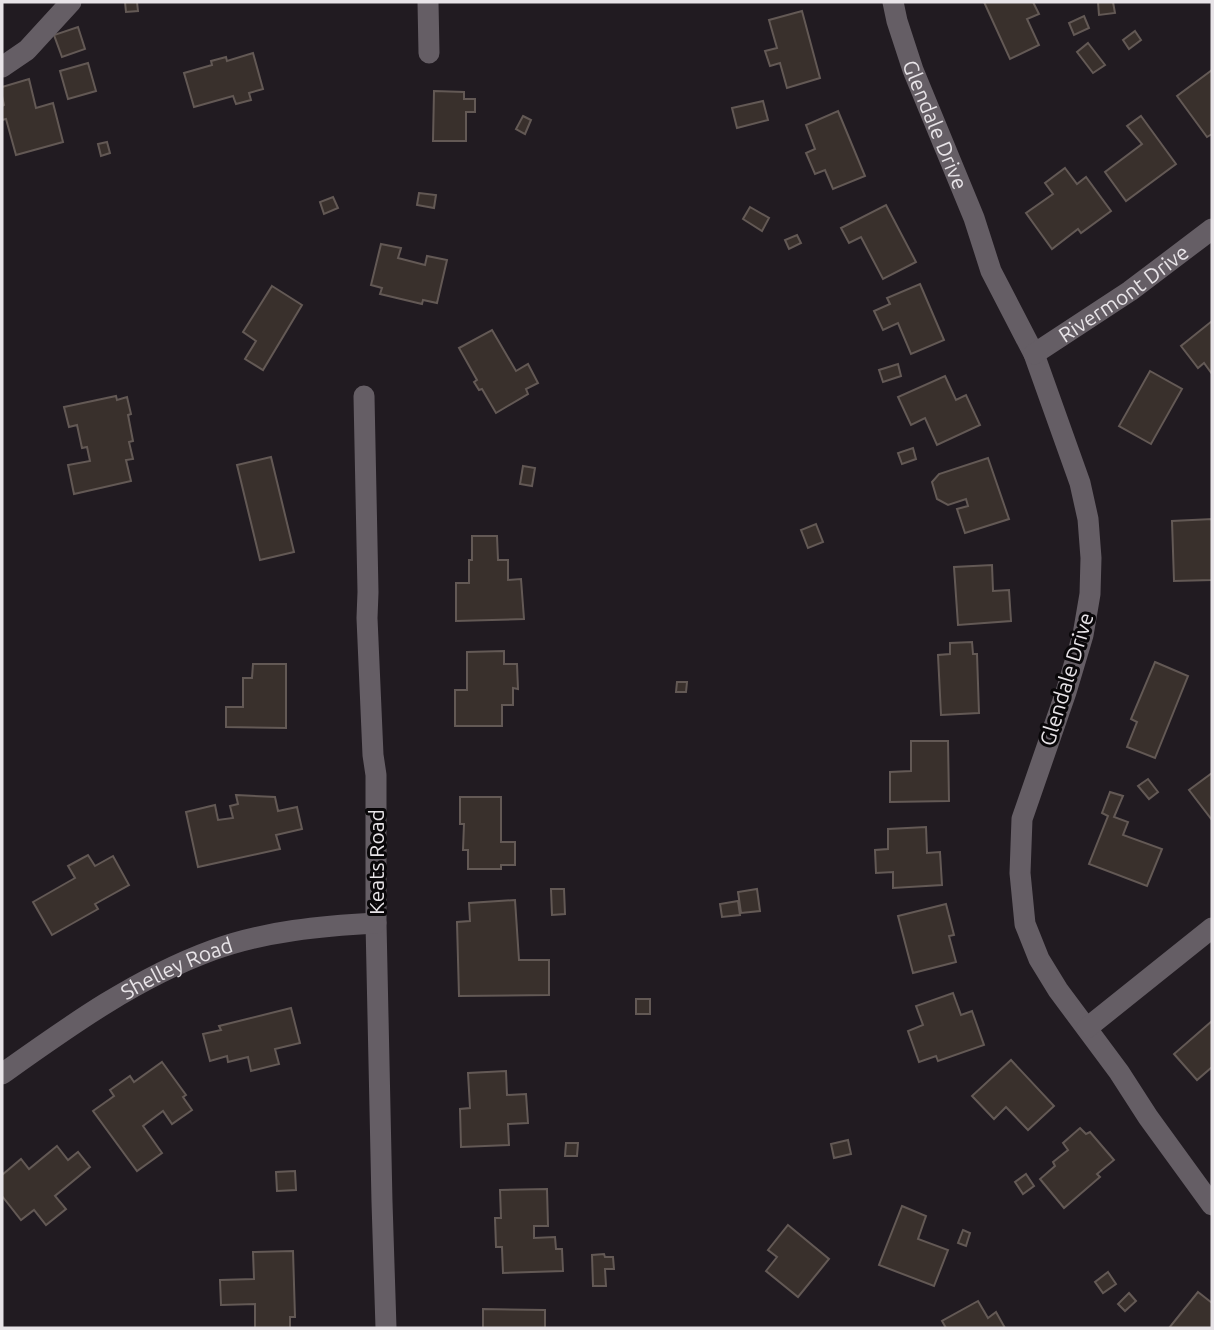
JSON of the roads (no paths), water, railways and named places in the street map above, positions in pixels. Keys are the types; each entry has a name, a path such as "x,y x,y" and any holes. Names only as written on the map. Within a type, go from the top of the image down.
{"street":[{"path":"2,67 27,50 71,2"},
{"path":"428,2 429,52"},
{"name":"Glendale Drive","path":"893,2 913,70 974,218 991,271 1034,355 1080,483 1088,519 1090,594 1083,635 1022,819 1020,873 1025,924 1039,959 1058,990 1212,1205"},
{"name":"Rivermont Drive","path":"1034,355 1130,291 1212,229"},
{"name":"Keats Road","path":"364,396 367,618 376,775 376,923 386,1328"},
{"name":"Shelley Road","path":"2,1074 118,995 179,963 257,937 324,926 376,923"},
{"path":"1087,1028 1212,928"}]}
